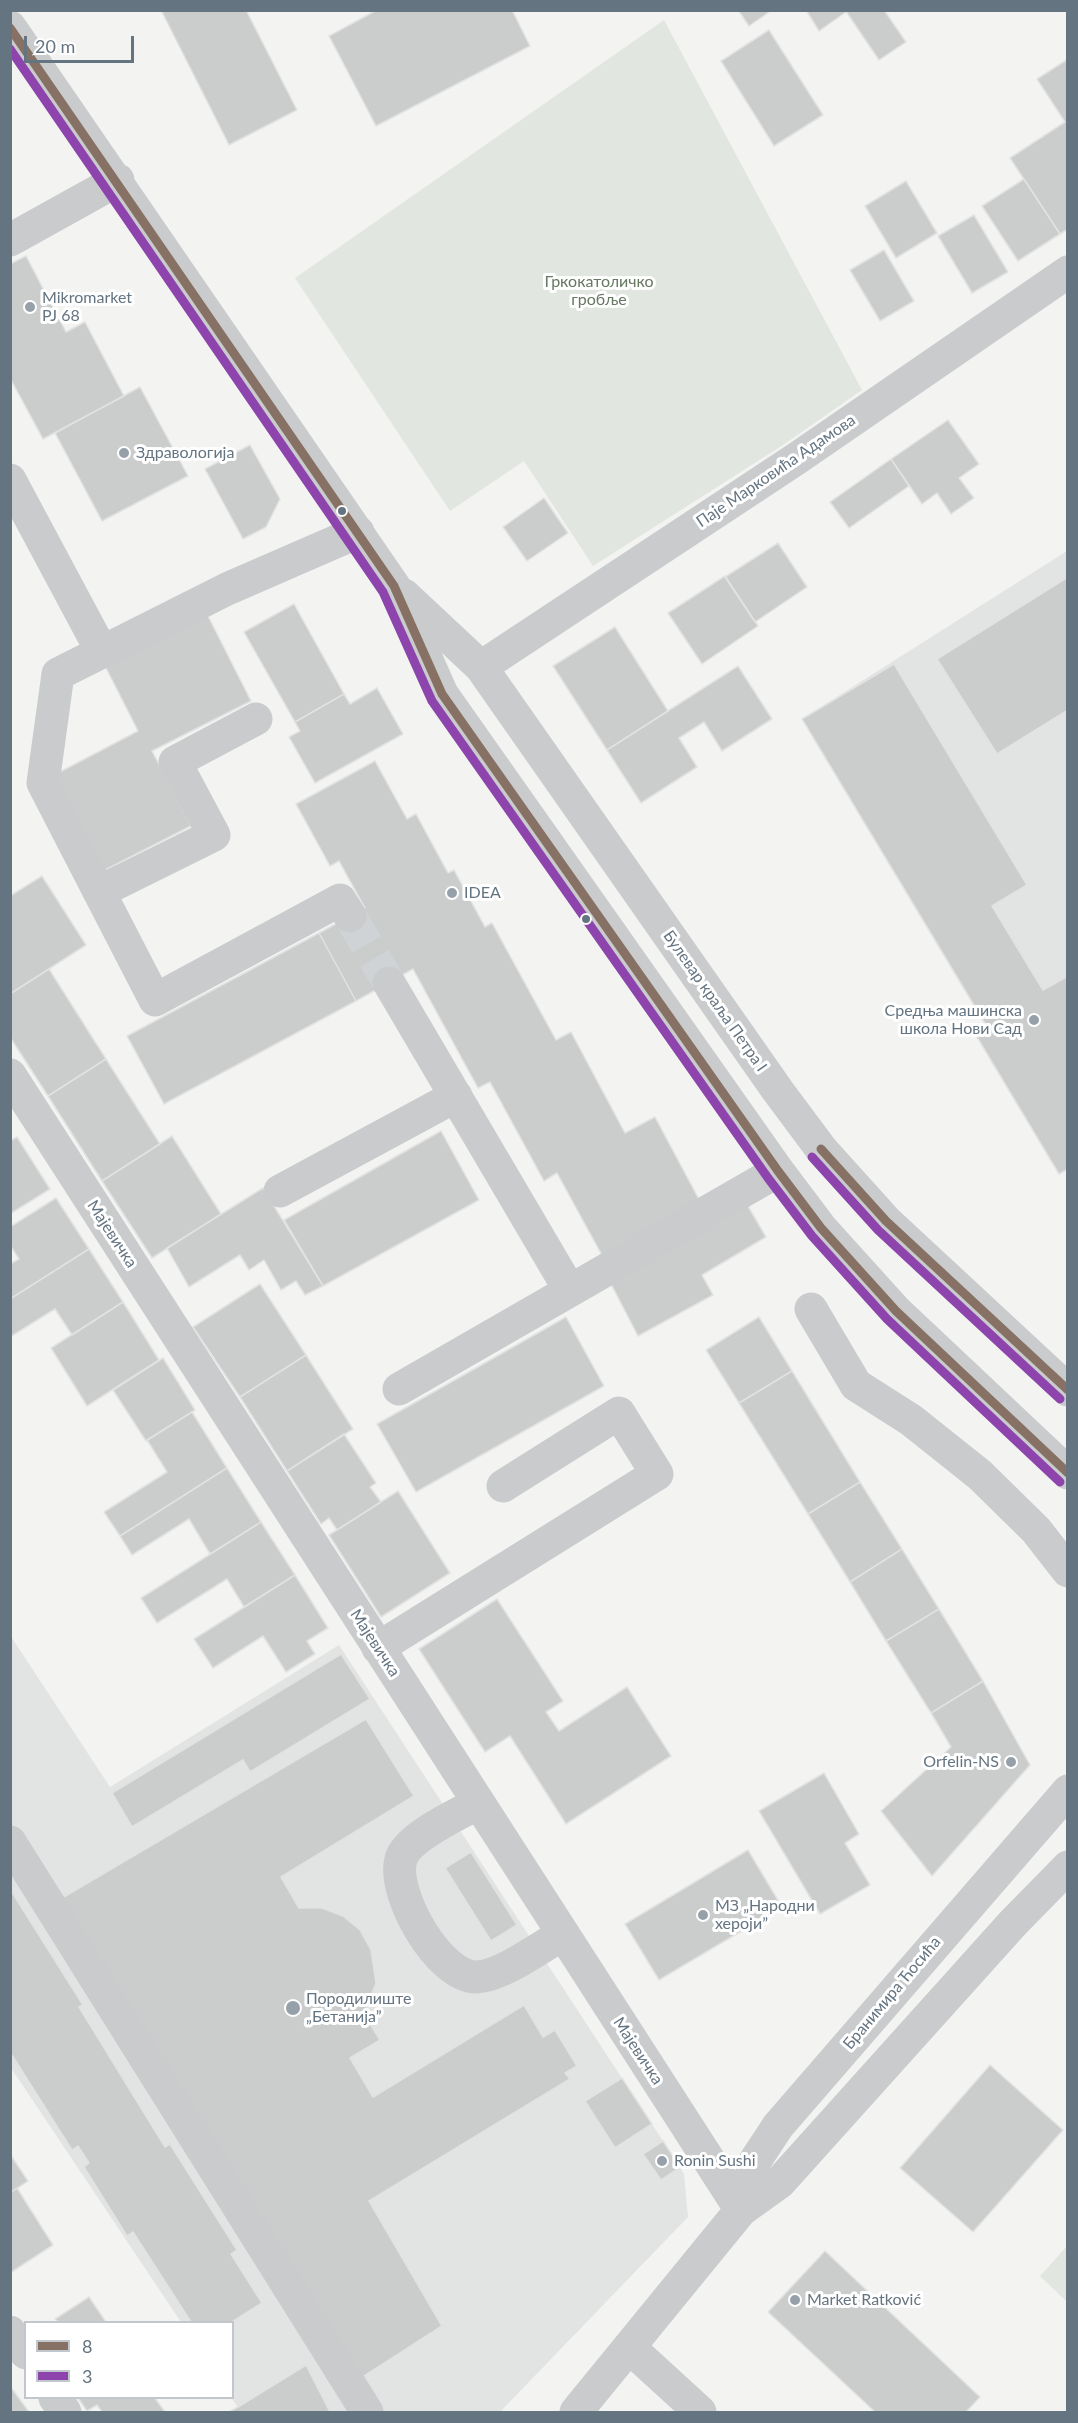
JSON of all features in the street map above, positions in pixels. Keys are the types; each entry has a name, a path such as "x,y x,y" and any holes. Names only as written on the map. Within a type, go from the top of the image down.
{"street":[{"name":"Булевар краља Петра I","path":"10,27 118,180 394,586 442,694 778,1171 821,1228 896,1311 1068,1473"},
{"path":"10,240 118,180"},
{"name":"Паје Марковића Адамова","path":"481,667 796,459 1068,272"},
{"path":"10,480 102,652"},
{"path":"350,916 340,900 155,1000 44,783 58,674 227,589 358,532"},
{"name":"Булевар краља Петра I","path":"394,586 481,667 771,1082 822,1150 886,1221 1068,1390"},
{"path":"99,892 214,835 175,762 256,720"},
{"path":"389,983 569,1289"},
{"name":"Мајевичка","path":"10,1075 19,1107 378,1648 741,2210"},
{"path":"280,1191 456,1096"},
{"path":"399,1389 569,1289 778,1171"},
{"path":"811,1310 856,1385 911,1420 980,1475 1036,1530 1068,1571"},
{"path":"378,1648 657,1474 619,1413 503,1486"},
{"name":"Бранимира Ћосића","path":"741,2210 755,2161 778,2126 1068,1791"},
{"path":"478,1803 415,1840 401,1859 402,1893 420,1933 451,1966 475,1977 499,1971 562,1935"},
{"path":"10,1842 367,2412"},
{"name":"Бранимира Ћосића","path":"576,2412 741,2210 780,2182 1013,1923 1068,1867"},
{"path":"10,2332 24,2350"},
{"path":"629,2347 700,2412"},
{"path":"56,2399 65,2412"}],"shaded area":[{"path":"1067,551 1068,1169 1059,1174 974,1032 985,1025 802,719"},
{"name":"Породилиште „Бетанија”","path":"10,1635 110,1787 339,1645 680,2167 684,2174 688,2217 500,2412 229,2412 238,2407 232,2399 234,2399 234,2321 180,2321 11,2068"}],"green space":[{"name":"Гркокатоличко гробље","path":"664,20 862,390 783,445 593,566 524,461 450,511 295,278"},
{"path":"1067,2246 1067,2302 1040,2276"}],"building":[{"path":"161,10 246,10 297,110 229,145"},
{"path":"377,10 512,10 530,46 376,126 329,36"},
{"path":"738,10 772,10 749,26"},
{"path":"806,10 845,10 846,12 819,31"},
{"path":"845,10 884,10 906,42 879,60"},
{"path":"769,30 823,115 774,146 721,61"},
{"path":"1068,59 1068,229 1060,234 1010,158 1065,122 1037,79"},
{"path":"1024,179 1060,234 1018,261 982,206"},
{"path":"906,181 937,233 896,258 865,206"},
{"path":"974,215 1008,272 972,293 938,236"},
{"path":"884,250 914,301 880,321 850,270"},
{"path":"26,256 66,332 85,322 124,396 43,439 10,378 10,264"},
{"path":"140,387 188,476 102,521 55,433"},
{"path":"948,420 979,464 959,478 974,498 951,514 937,493 922,504 891,459"},
{"path":"250,445 280,499 266,527 243,539 205,469"},
{"path":"891,459 909,486 849,528 830,502"},
{"path":"544,498 568,533 527,561 503,527"},
{"path":"778,543 807,587 755,622 725,577"},
{"path":"725,576 758,626 702,664 668,613"},
{"path":"1068,577 1068,710 997,754 937,659"},
{"path":"294,604 344,694 295,722 244,632"},
{"path":"204,608 251,701 152,751 191,826 105,870 56,774 138,731 102,660"},
{"path":"615,627 668,711 607,750 553,666"},
{"path":"894,664 1027,885 992,906 1043,990 1068,976 1068,1169 1059,1174 974,1032 986,1025 802,719"},
{"path":"738,666 772,719 722,751 704,722 679,738 697,767 641,803 607,750"},
{"path":"377,688 403,734 315,783 289,737 300,731 295,722 344,694 350,704"},
{"path":"375,761 407,819 416,814 448,873 454,870 485,927 492,923 556,1040 571,1032 625,1133 655,1117 702,1205 604,1259 557,1173 544,1181 490,1082 478,1088 413,969 356,1001 319,933 365,908 339,861 330,866 296,804"},
{"path":"42,876 86,945 10,994 10,896"},
{"path":"319,933 356,1001 164,1104 127,1036"},
{"path":"49,969 106,1059 48,1096 10,1037 10,994"},
{"path":"106,1059 160,1144 102,1181 48,1096"},
{"path":"441,1131 479,1200 323,1286 284,1220"},
{"path":"172,1136 221,1214 152,1258 102,1181"},
{"path":"17,1137 50,1189 10,1214 10,1141"},
{"path":"263,1188 323,1286 305,1295 296,1281 281,1290 264,1260 249,1270 240,1255 189,1287 167,1248"},
{"path":"56,1198 89,1249 10,1299 10,1264 19,1259 10,1245 10,1227"},
{"path":"745,1201 766,1237 702,1275 713,1295 638,1336 610,1282"},
{"path":"89,1249 123,1302 72,1335 55,1309 10,1337 10,1299"},
{"path":"260,1284 306,1355 240,1397 193,1327"},
{"path":"123,1302 159,1360 87,1406 51,1348"},
{"path":"566,1317 604,1386 416,1492 377,1424"},
{"path":"759,1317 792,1371 739,1403 706,1350"},
{"path":"306,1355 353,1429 287,1471 240,1397"},
{"path":"163,1358 195,1410 146,1441 113,1390"},
{"path":"792,1371 860,1482 808,1514 739,1403"},
{"path":"192,1412 227,1468 120,1536 104,1512 167,1472 147,1440"},
{"path":"344,1434 376,1483 370,1487 381,1502 337,1530 329,1518 321,1524 287,1471"},
{"path":"227,1468 261,1522 210,1554 189,1519 132,1555 120,1536"},
{"path":"860,1482 902,1549 850,1582 808,1514"},
{"path":"398,1491 450,1573 381,1617 329,1535"},
{"path":"261,1522 295,1575 244,1607 227,1579 157,1623 141,1598"},
{"path":"902,1549 939,1609 886,1641 850,1582"},
{"path":"295,1575 328,1628 307,1641 315,1654 286,1672 263,1636 213,1668 194,1639"},
{"path":"497,1599 563,1701 546,1712 559,1731 627,1687 671,1756 566,1824 510,1736 485,1752 419,1649"},
{"path":"939,1609 983,1681 931,1713 886,1641"},
{"path":"341,1654 370,1699 250,1772 243,1760 132,1827 112,1793"},
{"path":"983,1681 1030,1765 932,1876 881,1811 951,1747 931,1713"},
{"path":"366,1719 414,1796 281,1877 299,1908 322,1908 343,1916 360,1930 371,1950 376,1983 364,2014 380,2040 350,2058 373,2097 524,2005 543,2037 555,2030 577,2066 565,2073 570,2079 369,2201 442,2326 358,2380 62,1898"},
{"path":"824,1773 859,1834 845,1843 870,1885 820,1914 759,1811"},
{"name":"МЗ „Народни хероји”","path":"748,1850 782,1907 659,1980 625,1924"},
{"path":"471,1852 517,1925 491,1941 445,1868"},
{"path":"10,1889 83,2005 79,2007 165,2147 170,2144 237,2250 231,2254 262,2303 234,2321 190,2321 133,2232 127,2236 84,2167 89,2163 78,2146 72,2150 10,2052"},
{"path":"990,2065 1063,2130 973,2232 900,2168"},
{"path":"622,2078 652,2124 615,2148 585,2101"},
{"name":"Ronin Sushi","path":"663,2141 680,2167 661,2180 643,2154"},
{"path":"10,2154 28,2181 10,2193"},
{"path":"17,2188 53,2245 10,2273 10,2193"},
{"path":"825,2251 980,2397 966,2412 875,2412 768,2312"},
{"path":"89,2297 105,2321 57,2321 55,2319"},
{"path":"306,2365 330,2412 229,2412 238,2407"},
{"path":"10,2386 29,2412 10,2412"},
{"path":"79,2399 156,2399 165,2412 102,2412 97,2405 87,2411"}],"tunnel":[{"path":"350,916 389,983"}],"transit line":[{"name":"8","path":"10,28 394,586 442,694 778,1171 821,1228 896,1311 1068,1473"},
{"name":"3","path":"10,49 383,592 432,701 768,1178 812,1236 887,1319 1060,1482"},
{"name":"8","path":"821,1149 886,1221 1068,1390"},
{"name":"3","path":"812,1157 878,1230 1060,1399"}],"place":[{"name":"Mikromarket PJ 68","path":"30,307"},
{"name":"Здравологија","path":"124,453"},
{"name":"IDEA","path":"452,893"},
{"name":"Средња машинска школа Нови Сад","path":"1034,1020"},
{"name":"Orfelin-NS","path":"1011,1762"},
{"name":"МЗ „Народни хероји”","path":"703,1915"},
{"name":"Породилиште „Бетанија”","path":"293,2008"},
{"name":"Ronin Sushi","path":"662,2161"},
{"name":"Market Ratković","path":"795,2300"}]}
